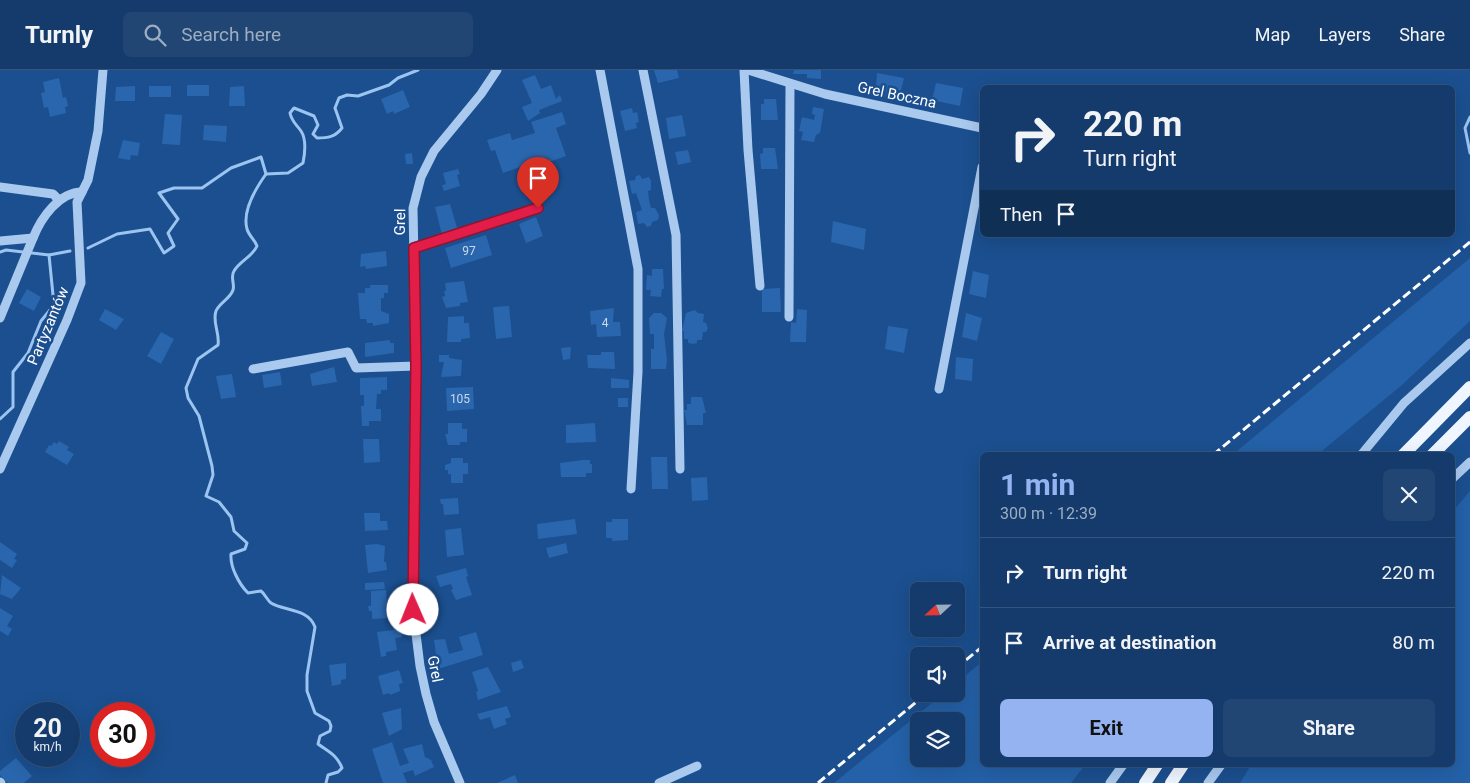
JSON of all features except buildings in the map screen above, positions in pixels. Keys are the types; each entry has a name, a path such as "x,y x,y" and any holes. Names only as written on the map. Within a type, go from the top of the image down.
{"main road":[{"path":"1406,452 1470,387"},
{"path":"1435,452 1470,417"},
{"path":"1145,783 1156,767"},
{"path":"1171,783 1182,767"}],"street":[{"name":"Partyzantów","path":"0,468 68,320 81,283 77,202 88,180 98,131 102,70"},
{"name":"Grel","path":"460,783 438,730 426,694 416,639 412,583 416,366 414,208 416,191 434,151 481,94 497,70"},
{"path":"600,70 638,269 638,372 631,489"},
{"path":"643,70 676,235 680,469"},
{"path":"746,70 748,150 760,286"},
{"name":"Grel Boczna","path":"746,70 825,94 980,128"},
{"path":"789,317 790,84"},
{"path":"939,389 980,177"},
{"path":"0,187 53,194 59,200"},
{"path":"0,318 33,238 59,200 73,192 82,192"},
{"path":"414,248 538,208"},
{"path":"0,241 33,238"},
{"path":"1363,452 1404,403 1470,343"},
{"path":"253,368 348,352 356,368 416,366"},
{"path":"1455,476 1470,462"},
{"path":"659,783 696,766"},
{"path":"1110,783 1121,767"},
{"path":"1208,783 1220,767"}],"shaded area":[{"path":"1470,258 1470,321 1402,385 1321,452 1236,452"},
{"path":"1470,491 1470,783 1240,783 1250,767 1455,767 1455,509"},
{"path":"980,664 980,767 1083,767 1071,783 834,783 910,721 910,767 965,767 965,712 921,712 933,702 965,702 965,676"}],"waterway":[{"path":"266,174 288,173 303,163 305,142 301,131 293,121 290,113 294,108 314,116 318,125 313,134 317,138 325,138 337,133 342,128 335,108 339,98 347,95 358,96 389,85 398,78 418,70"},
{"path":"1470,117 1465,128 1470,153"},
{"path":"88,248 117,234 150,229 164,253 174,246 168,233 178,219 159,193 174,188 202,188 231,168 261,157 266,174"},
{"path":"266,174 254,193 246,215 247,229 257,246 234,271 232,276 233,290 230,296 218,308 215,315 218,345 198,359 186,388 188,398 199,416 212,466 213,475 206,496 219,502 231,517 234,531 247,543 245,549 231,554 232,564 238,580 248,593 261,591 276,606 307,616 315,627 307,675 307,691 315,713 329,721 331,726 330,731 320,736 318,744 335,757 342,768 338,772 328,775 326,783"},
{"path":"0,252 6,250 49,255 70,251"},
{"path":"0,419 13,407 13,372 28,353 41,321 54,305 49,255"}],"railway":[{"path":"1217,452 1470,242"},
{"path":"965,661 980,649"},
{"path":"818,783 916,702"}],"route":[{"path":"413,610 416,366 414,248 538,208"}]}
